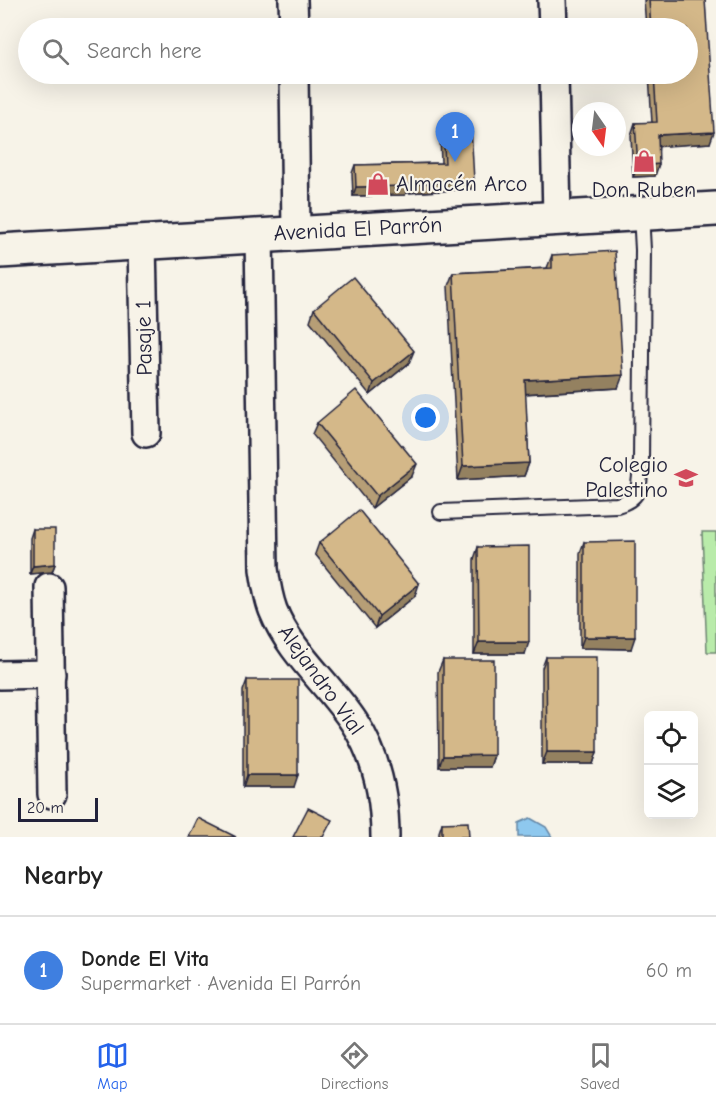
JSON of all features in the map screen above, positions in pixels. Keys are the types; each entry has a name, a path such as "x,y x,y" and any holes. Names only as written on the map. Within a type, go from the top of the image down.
{"main road":[{"name":"Avenida El Parrón","path":"0,251 259,234 716,209"}],"street":[{"path":"293,0 294,18"},
{"path":"552,0 553,18"},
{"path":"294,84 296,232"},
{"path":"554,84 557,218"},
{"name":"Alejandro Vial","path":"259,234 264,569 267,590 280,626 354,721 365,742 380,782 384,802 385,837"},
{"name":"Pasaje 1","path":"142,243 146,433"},
{"path":"49,587 52,794"},
{"path":"0,675 51,674"}],"lane":[{"path":"441,512 617,505 629,502 635,496 639,488 641,460 644,250 641,213"}],"green space":[{"path":"702,532 716,532 716,652 707,652"}],"water":[{"path":"530,818 546,827 552,837 519,837 519,823"}],"building":[{"path":"649,0 705,0 714,132 658,135 659,164 638,166 635,123 657,122 655,84 698,84 698,18 650,18"},
{"path":"471,126 474,181 356,187 355,165 445,163 443,127"},
{"path":"615,251 623,375 525,380 529,463 463,466 453,273 552,268 552,255"},
{"path":"353,277 414,351 374,383 314,309"},
{"path":"356,390 417,464 377,496 317,423"},
{"path":"359,510 419,584 379,616 319,543"},
{"path":"33,529 55,529 55,564 33,566"},
{"path":"635,541 635,637 584,637 584,542"},
{"path":"529,546 529,642 479,642 478,547"},
{"path":"546,657 597,657 597,752 547,752"},
{"path":"443,660 494,660 494,755 443,756"},
{"path":"247,680 298,680 298,775 247,775"},
{"path":"308,808 332,820 323,837 293,837"},
{"path":"198,818 236,837 189,837"},
{"path":"468,822 469,837 442,837 442,823"}],"place":[{"name":"Don Ruben","path":"644,161"},
{"name":"Donde El Vita","path":"455,162"},
{"name":"Almacén Arco","path":"378,184"},
{"name":"Colegio Palestino","path":"686,478"}]}
